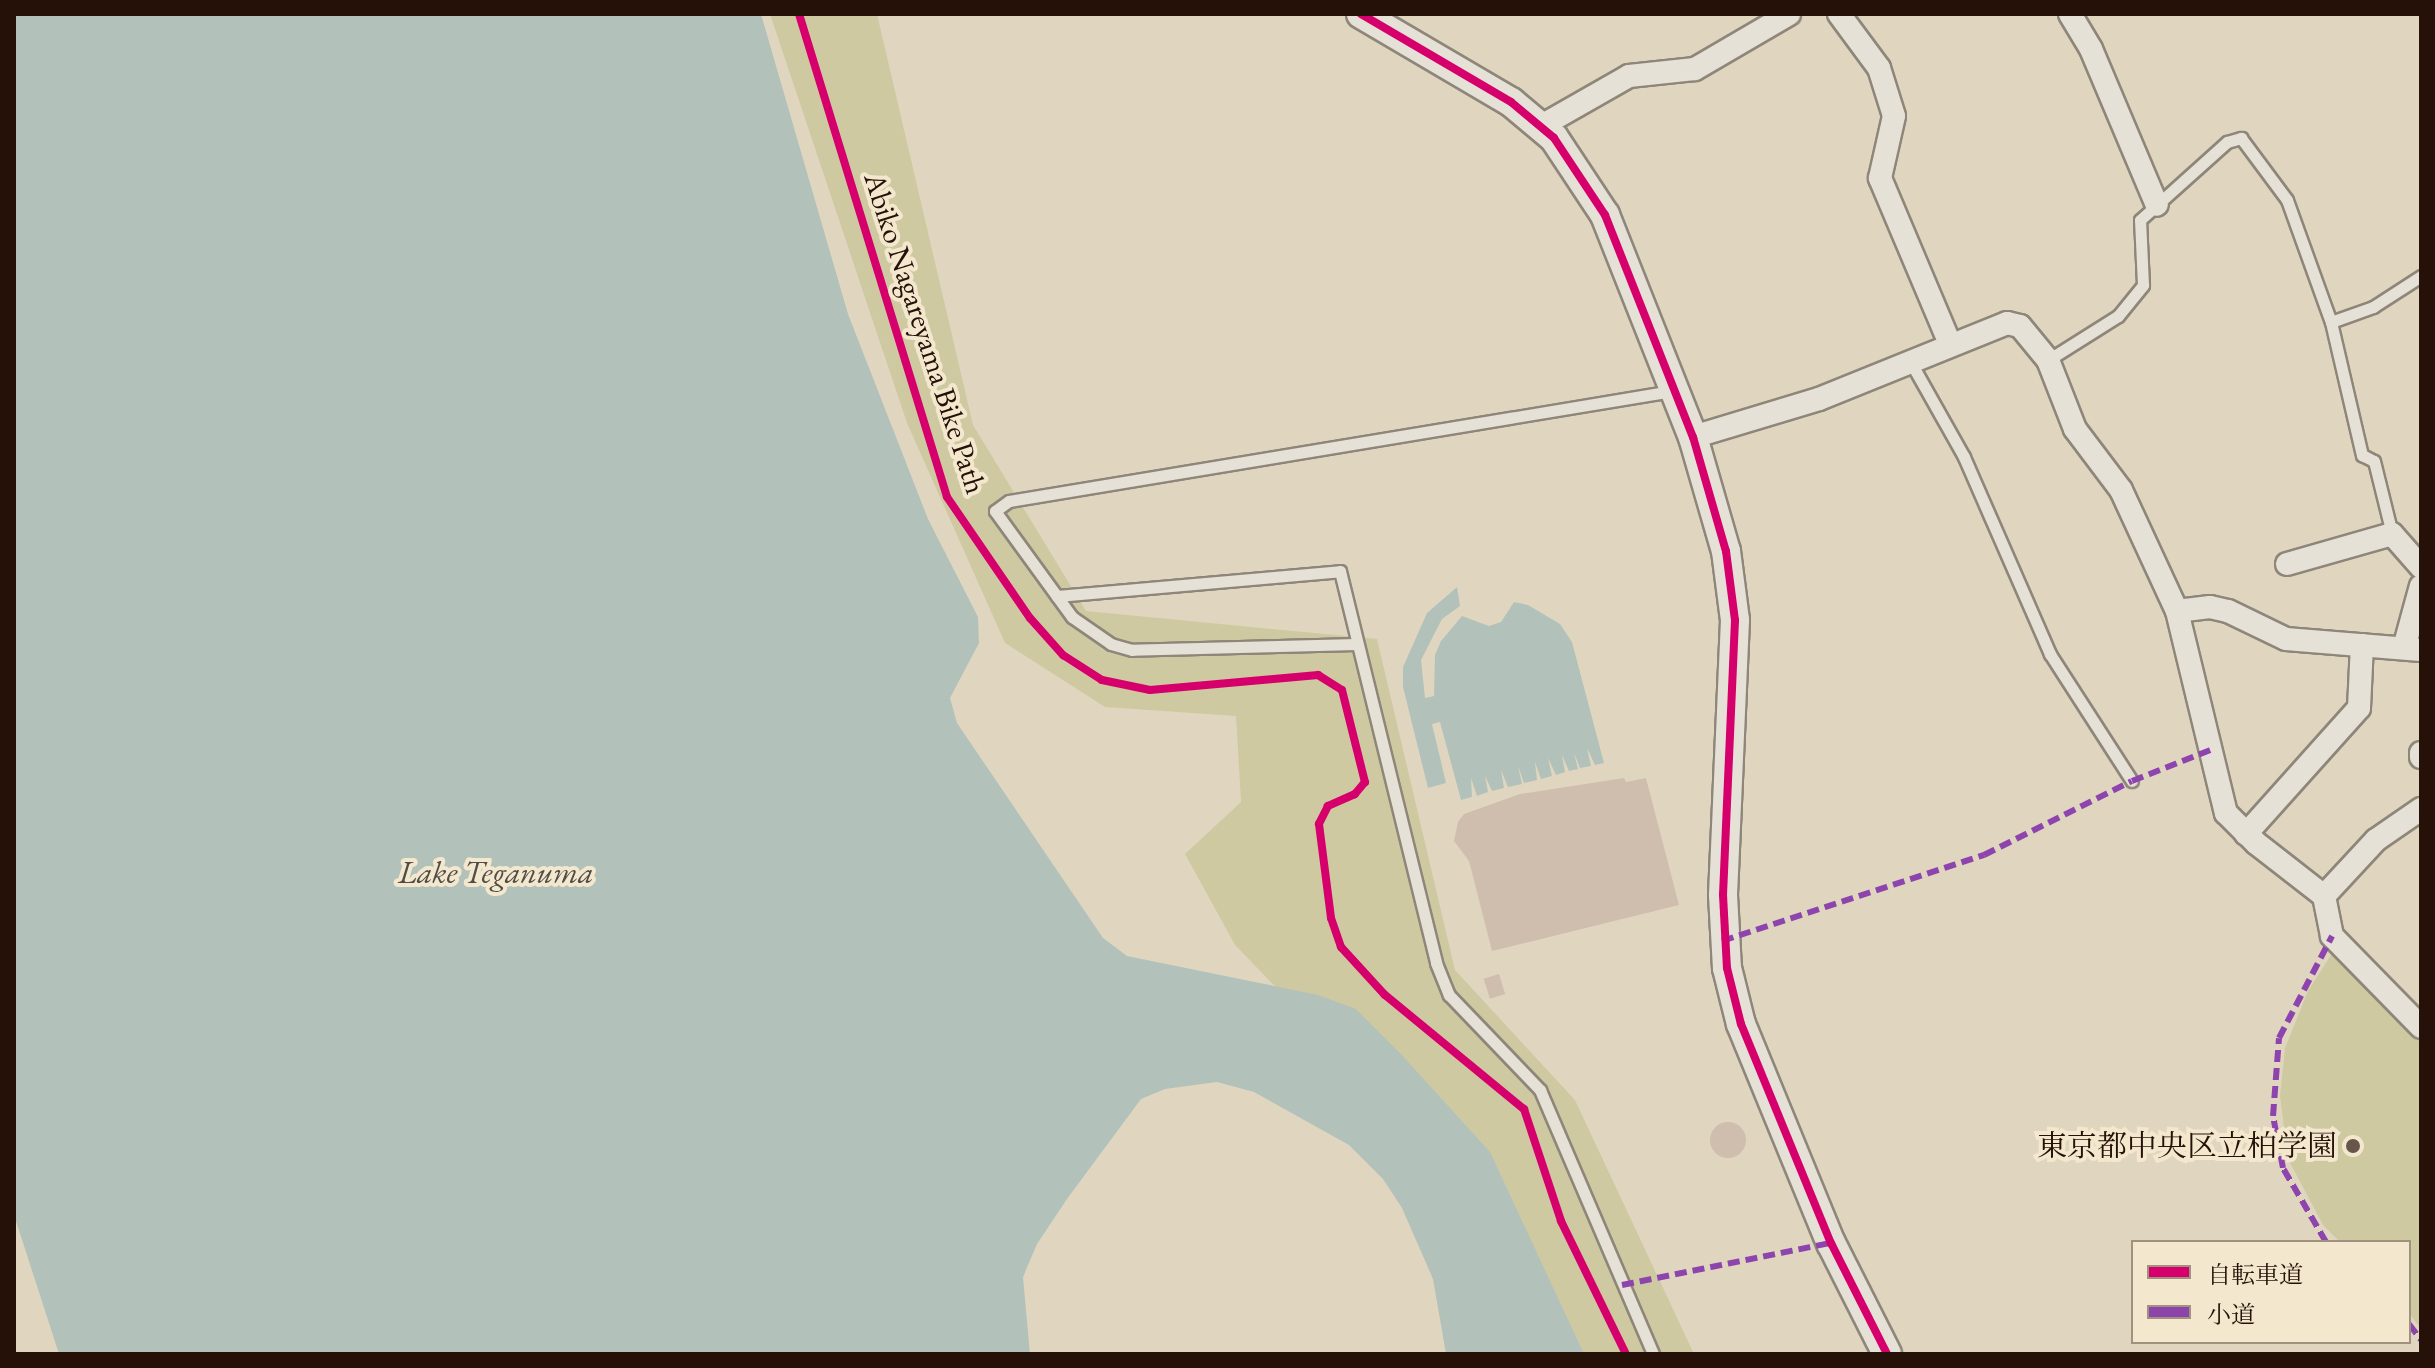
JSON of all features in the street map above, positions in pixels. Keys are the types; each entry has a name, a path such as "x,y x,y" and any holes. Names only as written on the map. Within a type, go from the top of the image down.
{"street":[{"path":"1361,14 1453,65 1543,125 1605,215 1672,391 1693,437 1726,551 1735,620 1723,895 1727,968 1741,1024 1825,1229 1887,1354"},
{"path":"1543,125 1629,76 1695,69 1789,14"},
{"path":"1839,14 1879,68 1894,116 1880,178 1950,344"},
{"path":"2070,14 2091,49 2157,205"},
{"path":"1693,437 1819,399 2007,323 2020,326 2048,360 2075,429 2121,490 2177,611 2226,813 2246,834 2324,896 2330,905 2332,936 2421,1027"},
{"path":"2287,564 2392,534 2421,567"},
{"path":"2177,611 2210,607 2286,639 2412,649 2421,586"},
{"path":"2246,834 2359,708 2362,645"},
{"path":"2324,896 2376,840 2421,809"}],"lane":[{"path":"2048,360 2118,316 2143,285 2137,234 2140,220 2227,142 2241,138 2287,200 2331,322 2362,455 2374,461 2392,534"},
{"path":"2331,322 2373,307 2421,276"},
{"path":"1910,361 1964,457 2050,654 2132,781"},
{"path":"1356,644 1132,650 1087,631 1057,596 995,511 1009,501 1672,391"},
{"path":"1057,596 1340,571 1436,963 1449,995 1540,1090 1653,1354"}],"shaded area":[{"path":"770,14 877,14 973,425 1086,611 1377,639 1455,970 1575,1100 1694,1354 1576,1354 1514,1233 1235,945 1185,854 1241,802 1236,716 1105,707 1005,643 907,423"},
{"name":"東京都中央区立柏学園","path":"2336,947 2421,1037 2421,1329 2411,1316 2411,1240 2338,1240 2323,1225 2288,1159 2280,1096 2285,1048 2308,991"}],"water":[{"name":"Lake Teganuma","path":"14,14 761,14 848,314 928,519 978,617 979,643 950,698 957,723 1103,938 1127,956 1318,995 1356,1009 1400,1053 1490,1152 1584,1354 1446,1354 1433,1279 1402,1208 1383,1179 1349,1145 1254,1092 1217,1082 1165,1089 1141,1099 1067,1199 1037,1244 1023,1277 1030,1354 59,1354 14,1215"},
{"path":"1457,587 1460,606 1442,619 1421,660 1425,698 1434,696 1435,655 1441,641 1462,616 1489,626 1501,622 1514,602 1528,605 1560,624 1572,642 1604,763 1595,765 1587,748 1591,766 1580,768 1574,753 1578,769 1569,771 1562,755 1565,772 1556,775 1548,758 1552,776 1541,779 1535,762 1537,780 1524,783 1518,766 1522,784 1508,787 1501,770 1504,788 1492,791 1485,776 1488,792 1477,796 1471,778 1472,797 1461,800 1440,722 1432,724 1446,783 1428,788 1403,687 1403,667 1427,613"}],"building":[{"path":"1624,778 1626,782 1646,778 1679,905 1492,951 1469,861 1454,841 1458,822 1464,814 1520,794"},
{"path":"1499,974 1505,994 1490,999 1484,979"},
{"path":"1728,1122 1741,1127 1746,1140 1741,1153 1728,1158 1715,1153 1710,1140 1715,1127"}],"marked path":[{"path":"1722,941 1984,855 2132,781 2213,749"},
{"path":"2325,1240 2283,1168 2273,1116 2279,1038 2332,936"},
{"path":"1622,1285 1831,1243"},
{"path":"2411,1327 2421,1340"}],"cycle path":[{"name":"Abiko Nagareyama Bike Path","path":"799,14 947,497 1030,618 1063,655 1102,680 1150,690 1318,675 1342,690 1365,782 1355,794 1328,806 1319,824 1331,918 1341,947 1385,995 1524,1109 1561,1221 1626,1354"},
{"path":"1361,14 1511,102 1554,138 1605,215 1693,437 1726,551 1735,620 1723,895 1727,968 1741,1024 1831,1243 1887,1354"}],"place":[{"name":"東京都中央区立柏学園","path":"2353,1146"}]}
